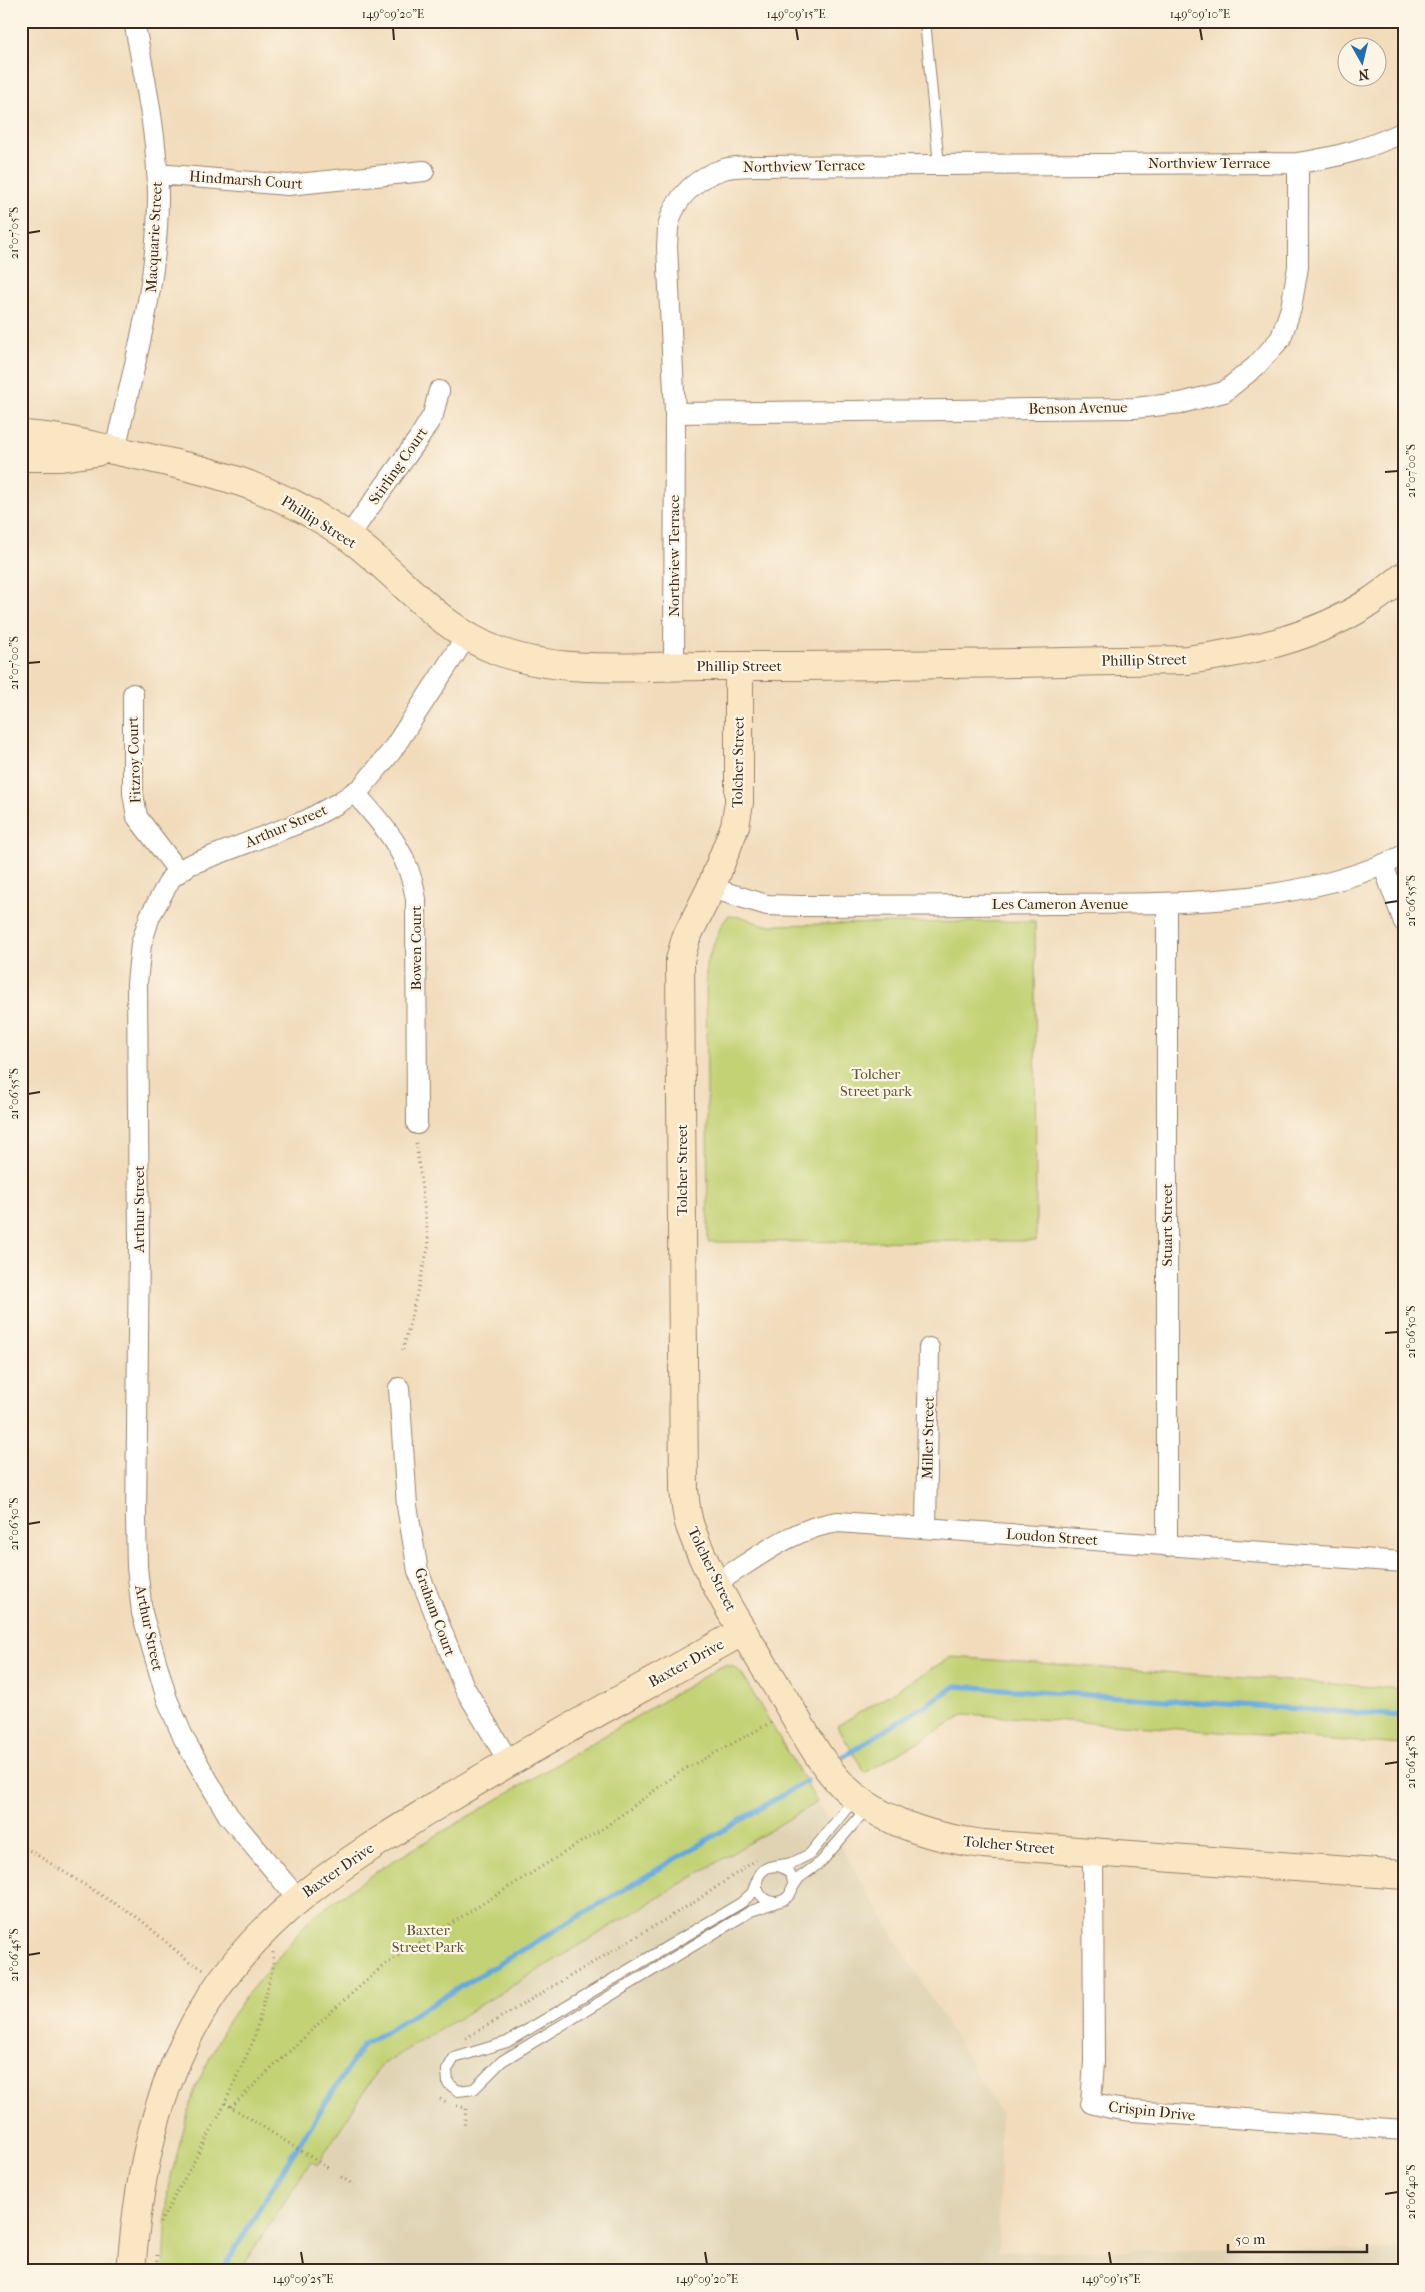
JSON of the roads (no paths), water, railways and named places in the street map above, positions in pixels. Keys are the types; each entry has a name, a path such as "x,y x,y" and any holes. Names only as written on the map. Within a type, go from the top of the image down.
{"street":[{"name":"Macquarie Street","path":"115,450 150,303 157,238 157,174 150,110 134,21"},
{"name":"Northview Terrace","path":"674,666 675,413 668,246 669,223 677,205 690,188 707,175 726,168 755,166 1298,163 1339,157 1370,147 1404,132"},
{"name":"Benson Avenue","path":"675,413 1135,408 1181,403 1224,392 1256,366 1280,338 1291,308 1298,267 1298,163"},
{"name":"Hindmarsh Court","path":"157,174 288,186 424,171"},
{"name":"Stirling Court","path":"348,537 434,415 440,391"},
{"name":"Phillip Street","path":"21,435 58,437 181,463 248,482 290,501 348,537 445,622 466,637 501,652 549,663 594,667 1187,660 1231,654 1271,645 1318,628 1370,602 1404,576"},
{"name":"Phillip Street","path":"26,458 61,457 115,450"},
{"name":"Arthur Street","path":"298,1899 228,1815 184,1739 167,1698 142,1613 137,1567 139,1245 137,983 141,944 150,916 171,878 179,872 189,866 307,820 362,787 391,752 466,637"},
{"name":"Tolcher Street","path":"739,666 739,803 735,826 712,888 686,938 680,960 683,1412 686,1511 697,1544 716,1583 812,1745 834,1777 862,1802 915,1830 945,1839 983,1844 1404,1874"},
{"name":"Fitzroy Court","path":"133,694 133,793 137,817 179,872"},
{"name":"Bowen Court","path":"354,792 393,837 413,879 416,899 417,1124"},
{"name":"Les Cameron Avenue","path":"712,888 767,905 1167,904 1237,900 1316,885 1383,865 1404,855"},
{"path":"1383,865 1404,922"},
{"name":"Stuart Street","path":"1167,904 1167,1546"},
{"name":"Miller Street","path":"926,1528 929,1348"},
{"name":"Graham Court","path":"399,1388 407,1506 418,1570 464,1687 509,1762"},
{"name":"Loudon Street","path":"716,1583 786,1540 818,1524 838,1522 863,1522 1167,1546 1404,1562"},
{"name":"Baxter Drive","path":"131,2271 144,2160 160,2103 182,2048 208,2000 257,1937 298,1899 348,1860 509,1762 743,1631"},
{"name":"Crispin Drive","path":"1093,1852 1094,2062 1091,2102 1128,2110 1404,2130"}],"lane":[{"path":"925,21 939,165"},
{"path":"862,1802 822,1862 799,1878 792,1890 780,1901 751,1911 502,2060 474,2089 461,2092 454,2090 448,2084 447,2070 454,2058 507,2042 741,1903 753,1891 758,1878 769,1867 792,1864 807,1857 862,1802"},
{"path":"769,1867 780,1867 787,1872 792,1878 792,1890"},
{"path":"758,1878 758,1890 762,1896 769,1901 780,1901"}],"waterway":[{"path":"844,1756 956,1686 1404,1716"},
{"path":"222,2271 292,2155 363,2045 806,1781"}],"park label":[{"name":"Tolcher Street park","path":"876,1082"},
{"name":"Baxter Street Park","path":"428,1938"}]}
